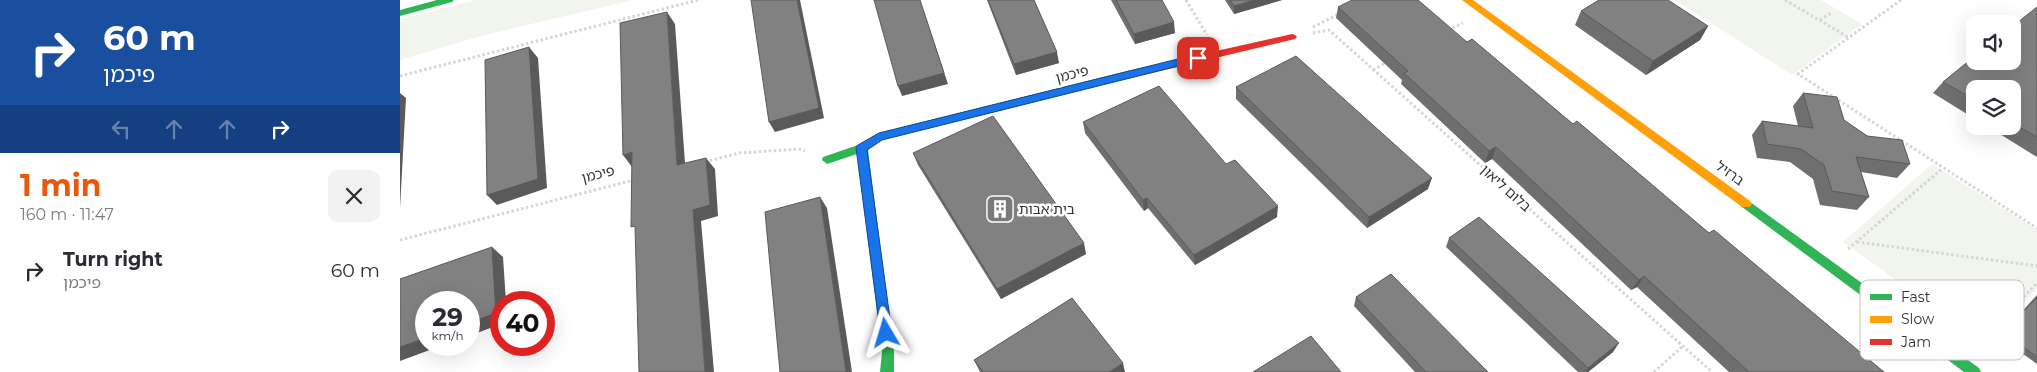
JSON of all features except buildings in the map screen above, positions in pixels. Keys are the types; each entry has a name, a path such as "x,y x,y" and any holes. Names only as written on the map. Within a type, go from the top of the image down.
{"main road":[{"path":"400,13 449,0"},
{"name":"ברזיל","path":"1467,0 1860,288"},
{"name":"פיכמן","path":"827,160 862,148 879,137 1217,53 1292,37"},
{"path":"862,148 888,352 887,372"},
{"name":"ברזיל","path":"1958,360 1974,372"}],"path":[{"path":"400,76 698,0"},
{"path":"1186,0 1217,53"},
{"path":"1785,0 1848,38"},
{"path":"1900,0 1798,74 2037,228"},
{"path":"1292,37 1343,12"},
{"path":"1820,20 1830,13"},
{"path":"1447,31 1463,22"},
{"name":"בלום ליאון","path":"1292,37 1329,30 1712,372"},
{"path":"1373,70 1390,61"},
{"path":"701,163 739,153 799,149 827,160"},
{"path":"1845,252 1943,168"},
{"name":"פיכמן","path":"400,240 635,180"},
{"path":"1857,242 2037,266"},
{"path":"2024,296 2037,283"},
{"path":"1654,372 1683,346"}],"shaded area":[{"path":"476,0 633,0 481,36 400,60 400,19"},
{"path":"1675,0 1821,0 1862,24 1792,75"},
{"path":"1932,164 2037,230 2037,289 2024,303 2024,280 1896,280 1843,242"}],"traffic: fast":[{"path":"400,13 449,0"},
{"path":"827,160 862,148 879,137 1127,75"},
{"path":"862,148 888,352 887,372"},
{"path":"1746,204 1860,288"},
{"path":"1958,360 1974,372"}],"traffic: slow":[{"path":"1467,0 1746,204"}],"traffic: jam":[{"path":"1127,75 1292,37"}],"place":[{"name":"בית אבות","path":"1000,209"}],"route":[{"path":"886,333 862,148 879,137 1198,58"}]}
